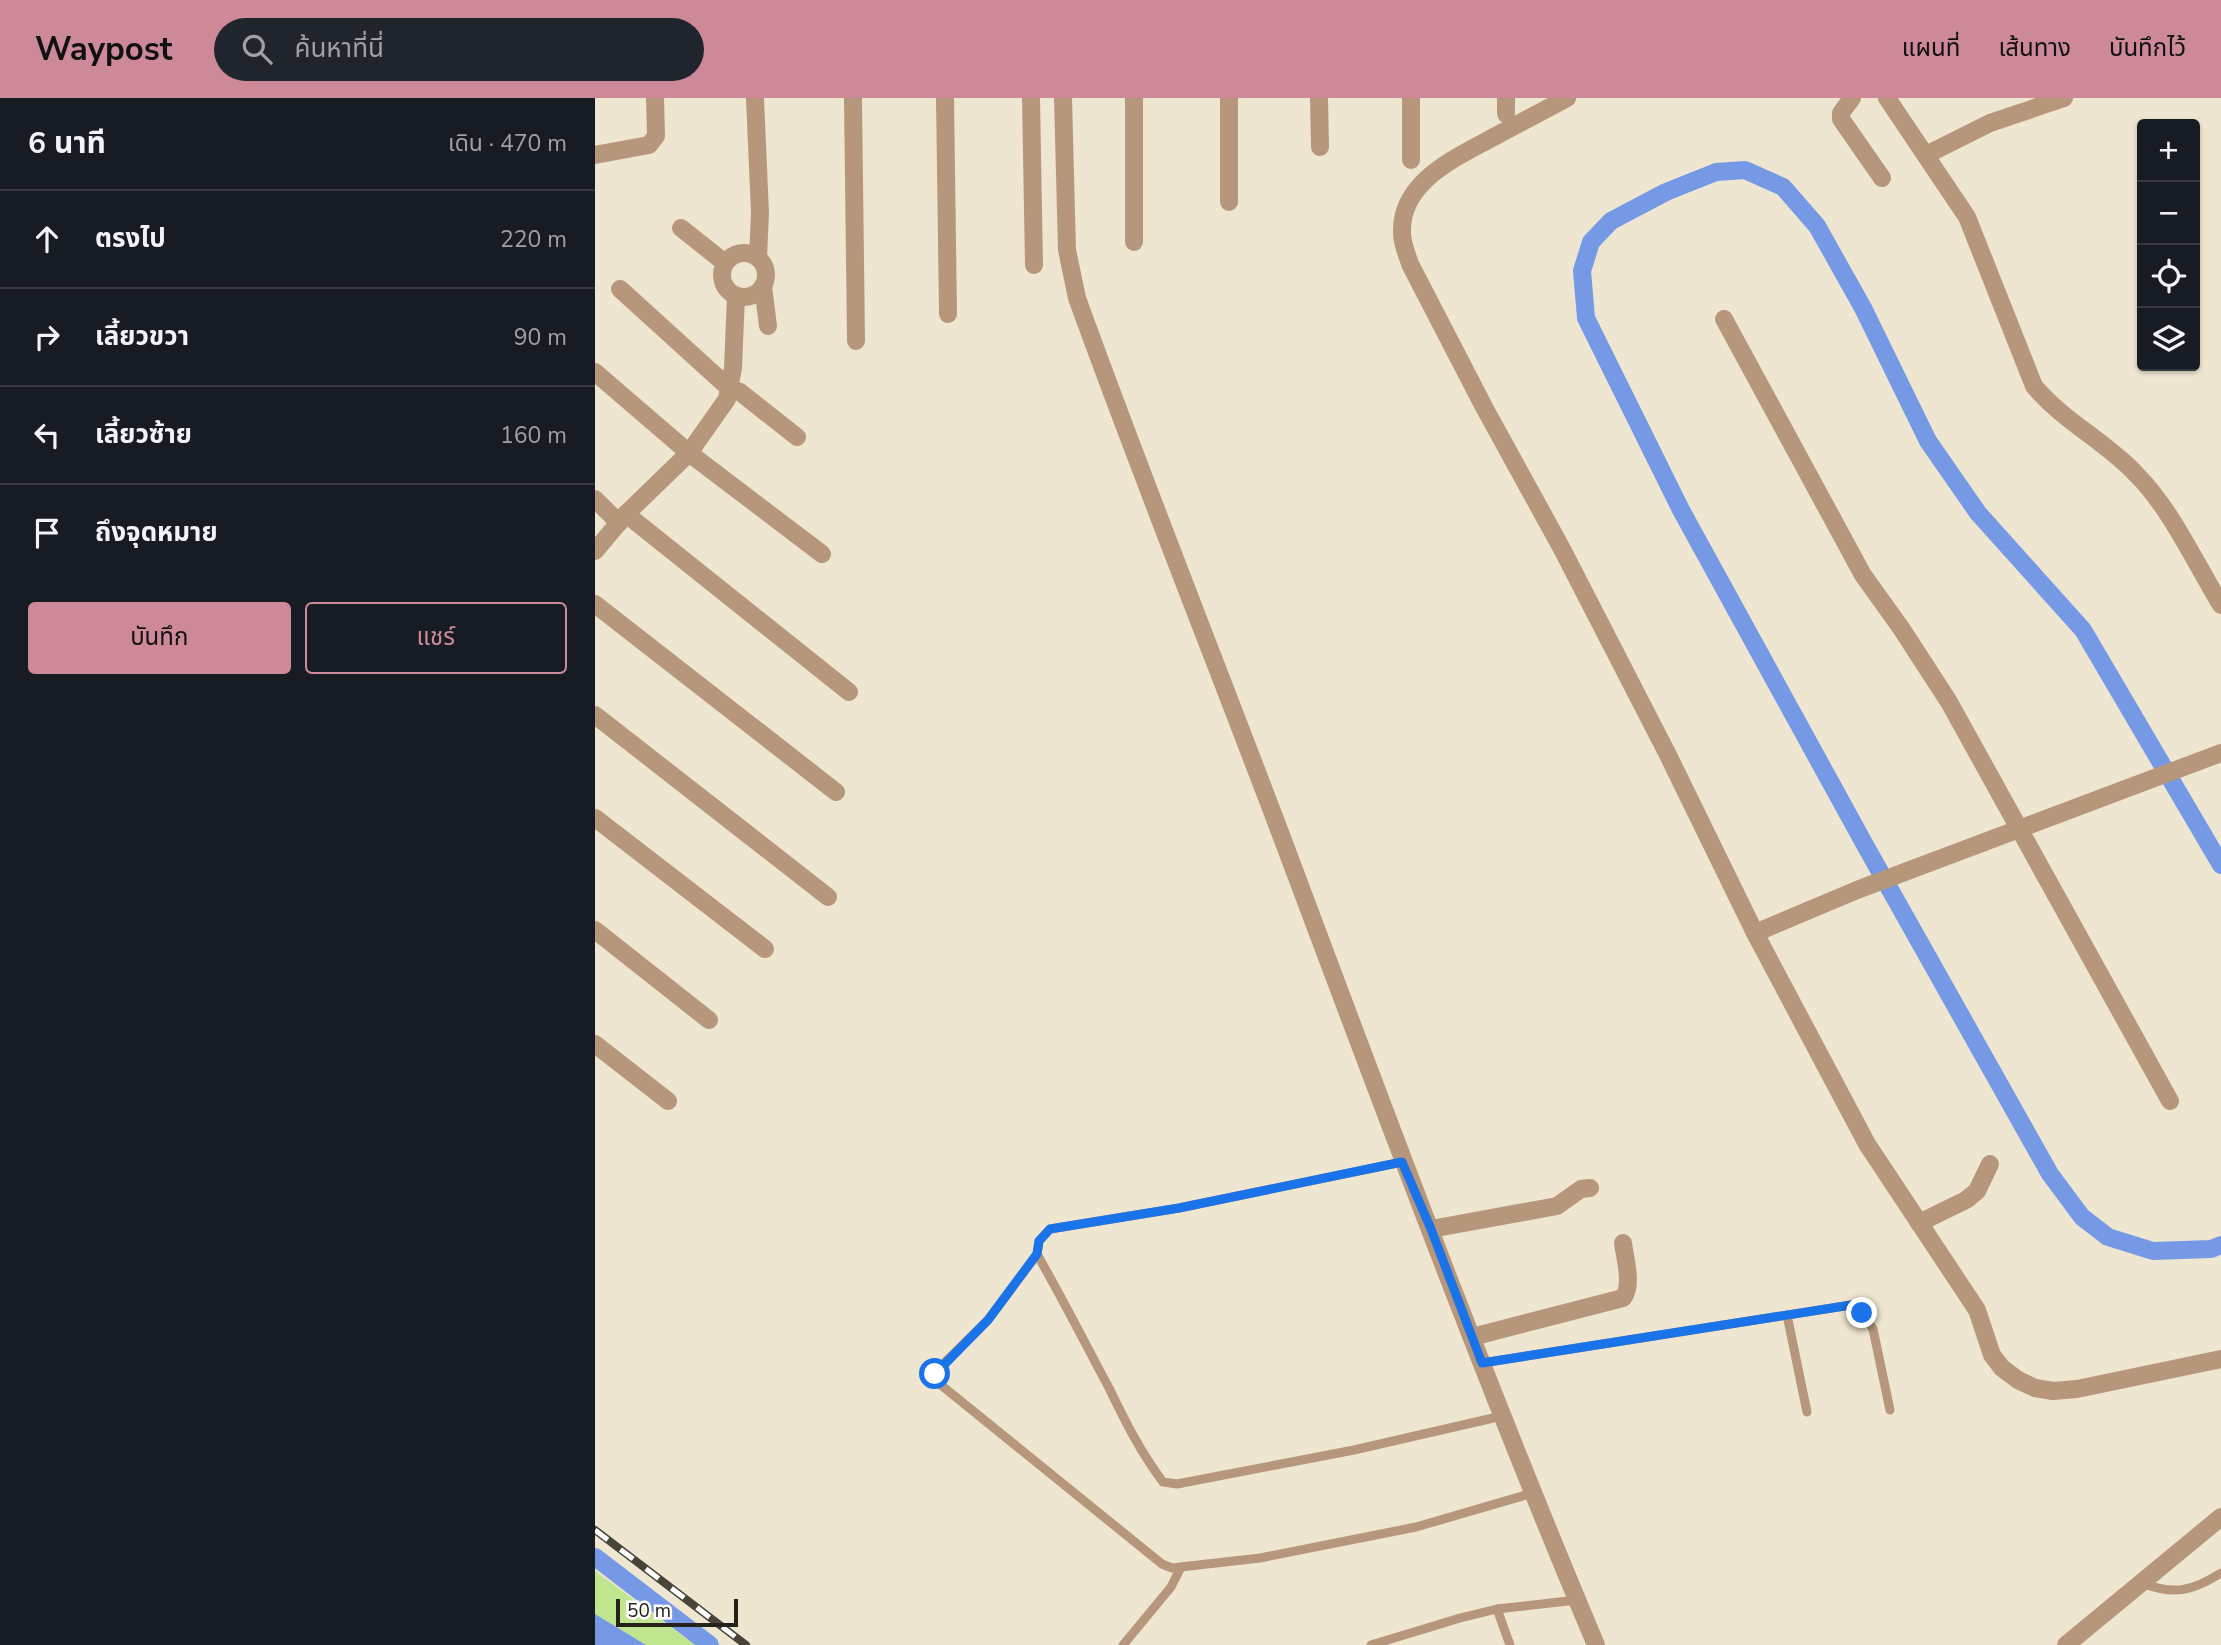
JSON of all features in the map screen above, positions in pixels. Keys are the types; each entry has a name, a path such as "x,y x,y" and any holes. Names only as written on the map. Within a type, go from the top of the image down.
{"street":[{"path":"595,155 649,145 656,136 656,98"},
{"path":"755,98 758,258"},
{"path":"852,98 856,341"},
{"path":"945,98 948,314"},
{"path":"1031,98 1034,265"},
{"path":"1063,98 1067,250 1077,298 1402,1162 1596,1645"},
{"path":"1134,98 1134,242"},
{"path":"1229,98 1229,202"},
{"path":"1319,98 1320,147"},
{"path":"1411,98 1411,160"},
{"path":"1567,98 1434,171 1410,200 1404,216 1404,246 1410,264 1484,407 1562,549 1667,753 1755,933 1867,1144 1976,1310 1992,1355 2002,1368 2035,1388 2053,1391 2077,1390 2221,1359"},
{"path":"1852,98 1841,113 1841,118 1882,178"},
{"path":"1887,98 1967,217 2034,386 2043,398 2113,452 2153,492 2221,605"},
{"path":"1926,155 1990,123 2055,100"},
{"path":"681,228 725,263"},
{"path":"763,286 750,297 736,296 729,292 722,280 725,263 737,254 751,254 758,258 765,269 763,286 768,326"},
{"path":"620,289 729,388 740,392 797,437"},
{"path":"595,551 623,518 689,453 727,399 735,337 736,296"},
{"path":"1724,319 1863,575 1949,702 2170,1101"},
{"path":"595,372 689,453 822,554"},
{"path":"595,499 849,692"},
{"path":"595,604 836,792"},
{"path":"595,715 828,897"},
{"path":"1755,933 1857,890 2221,753"},
{"path":"595,818 765,949"},
{"path":"595,930 709,1020"},
{"path":"595,1044 668,1101"},
{"path":"1919,1223 1977,1191 1990,1164"},
{"path":"1431,1229 1557,1206 1581,1189 1590,1188"},
{"path":"1472,1336 1623,1298 1627,1293 1628,1278 1623,1243"},
{"path":"2066,1645 2221,1517"}],"lane":[{"path":"1402,1162 1179,1208 1050,1229 1039,1241 1037,1254 988,1320 940,1367 935,1374 936,1381 1162,1564 1171,1567 1260,1558 1416,1527 1533,1493"},
{"path":"1037,1254 1128,1427 1150,1466 1163,1482 1177,1484 1502,1416"},
{"path":"1482,1363 1851,1305 1862,1313 1873,1329 1891,1410"},
{"path":"1787,1315 1807,1412"},
{"path":"1123,1645 1171,1587 1181,1567"},
{"path":"2140,1583 2164,1591 2186,1590 2221,1573"},
{"path":"1371,1645 1497,1609 1577,1600"},
{"path":"1497,1609 1510,1645"}],"green space":[{"path":"595,1571 695,1645 646,1645 595,1614"}],"water":[{"path":"595,1614 646,1645 595,1645"}],"waterway":[{"path":"2221,865 2083,630 1978,513 1928,441 1863,308 1817,226 1783,187 1745,170 1716,172 1666,192 1611,221 1591,242 1582,271 1586,318 1681,510 2050,1174 2082,1217 2108,1237 2153,1251 2211,1249 2221,1245"},
{"path":"595,1557 710,1645"}],"railway":[{"path":"595,1530 746,1645"}],"route":[{"path":"935,1374 988,1320 1037,1254 1039,1241 1050,1229 1179,1208 1402,1162 1431,1229 1482,1363 1851,1305 1862,1313"}]}
